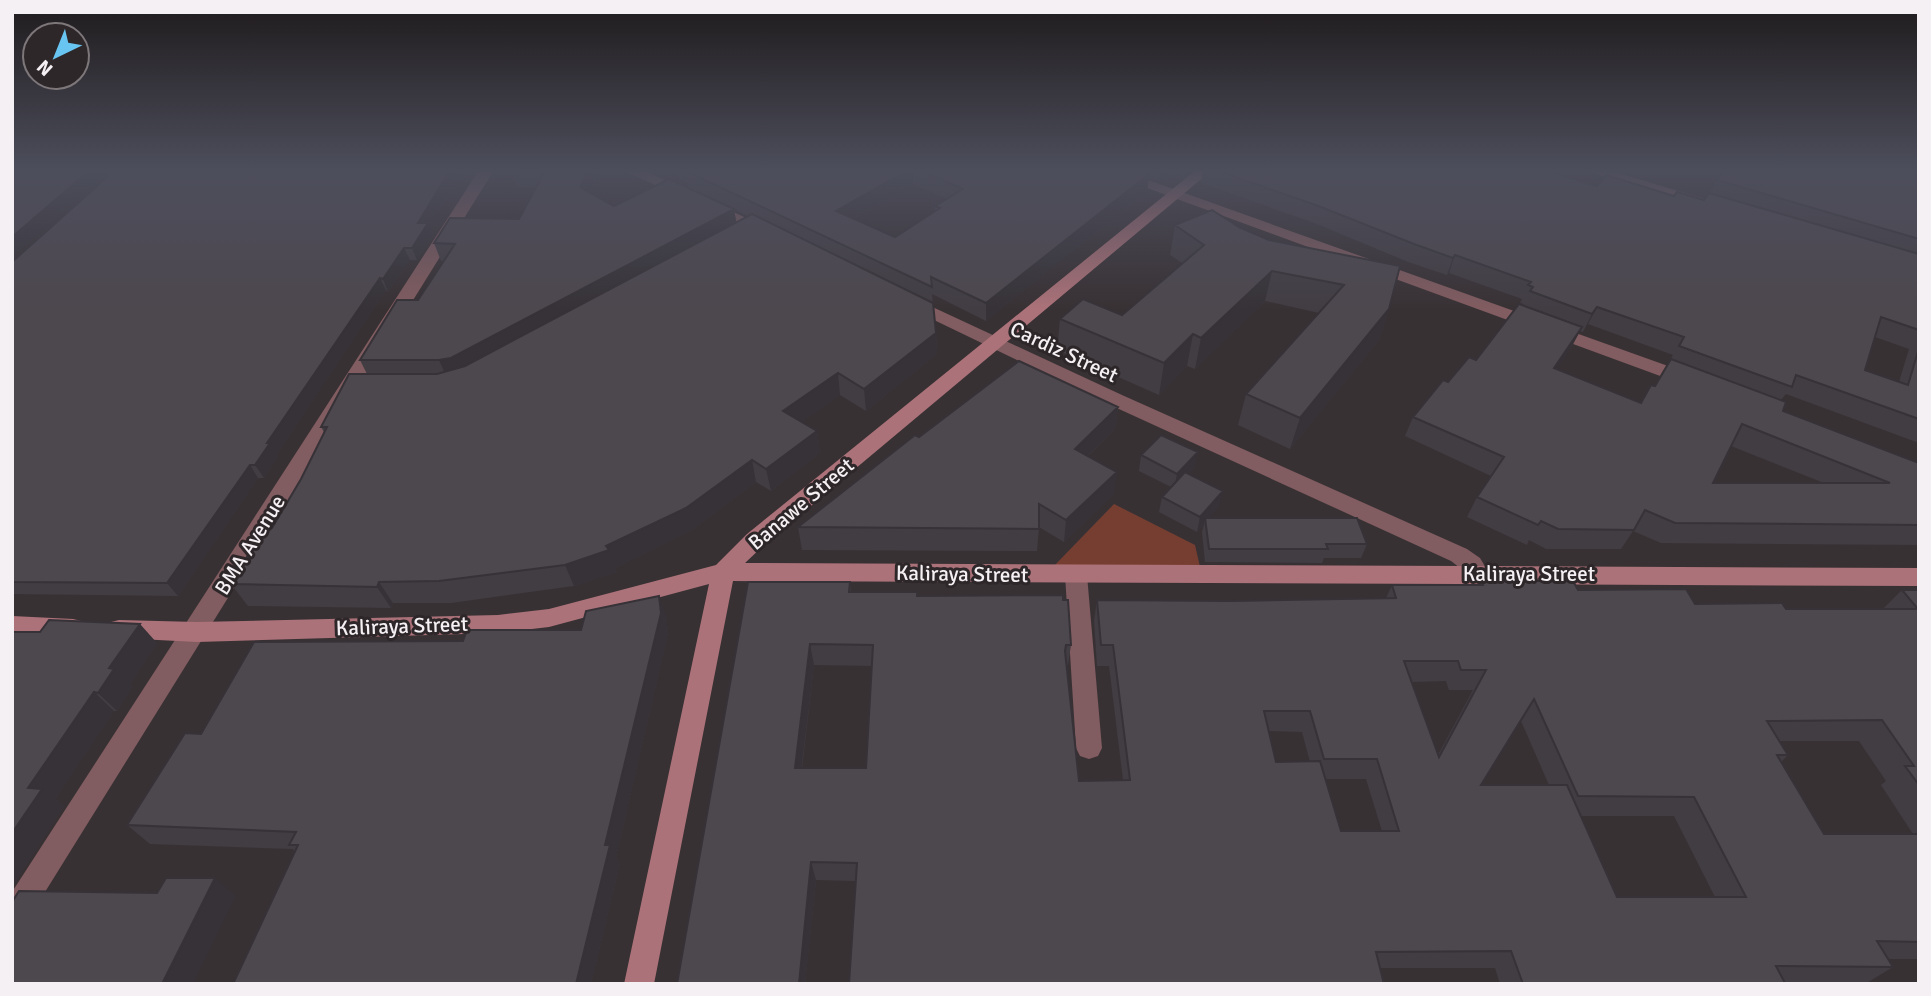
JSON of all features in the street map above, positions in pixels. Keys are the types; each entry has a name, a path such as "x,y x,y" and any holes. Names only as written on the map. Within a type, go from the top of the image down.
{"street":[{"name":"BMA Avenue","path":"12,919 197,632 457,216"},
{"path":"734,216 778,237"},
{"name":"Banawe Street","path":"723,572 755,540 1148,216"},
{"path":"1232,216 1503,311 1699,384"},
{"path":"732,238 755,226"},
{"name":"Cardiz Street","path":"897,295 993,344 1459,555 1472,564 1478,573"},
{"path":"348,387 373,387"},
{"path":"639,984 723,572"},
{"name":"Kaliraya Street","path":"12,625 197,632 511,622 549,618 596,607 647,590 723,572 1919,576"},
{"path":"1076,575 1089,748"}],"shaded area":[{"path":"1114,504 1195,545 1200,567 1053,567"}],"building":[{"path":"12,216 36,216 12,237"},
{"path":"63,216 422,216 418,223 428,223 412,248 404,248 383,279 380,278 267,443 270,443 255,465 250,465 167,583 12,582 12,262"},
{"path":"520,216 720,216 451,358 360,360 397,300 418,300 455,244 434,243 450,218 519,219"},
{"path":"747,216 757,216 933,303 936,333 864,389 838,373 783,411 817,431 766,469 752,460 686,508 606,546 609,550 565,565 439,581 379,582 377,587 231,584 264,528 272,528 301,479 327,427 321,427 349,374 437,374 465,366"},
{"path":"782,216 848,216 895,237 927,216 1095,216 986,303 931,277 932,287"},
{"path":"1196,216 1222,216 1269,240 1400,266 1389,309 1300,418 1246,394 1344,285 1272,271 1201,338 1193,334 1164,363 1060,319 1083,299 1122,315 1204,245 1175,225"},
{"path":"1345,216 1790,216 1919,254 1919,330 1881,317 1865,370 1908,385 1919,348 1919,419 1796,375 1792,387 1679,346 1684,337 1597,307 1592,314 1530,291 1533,287 1528,285 1531,282 1455,255 1453,258"},
{"path":"1842,216 1919,216 1919,239"},
{"path":"1519,304 1582,327 1554,368 1641,403 1671,359 1786,402 1783,411 1919,463 1919,525 1675,523 1645,510 1634,530 1558,529 1541,521 1538,525 1477,497 1504,457 1413,417 1443,380 1448,382 1469,357 1476,360","holes":["1742,424 1890,483 1713,483"]},
{"path":"1019,361 1118,407 1075,449 1117,472 1066,520 1039,504 1039,529 798,527 915,435 919,437"},
{"path":"1161,435 1198,452 1177,474 1141,455"},
{"path":"1185,472 1223,491 1200,517 1162,497"},
{"path":"1205,518 1357,518 1367,544 1326,544 1328,549 1209,549"},
{"path":"1481,581 1573,581 1578,590 1686,589 1695,604 1782,603 1786,609 1918,609 1902,590 1919,590 1919,785 1905,766 1914,766 1882,720 1767,721 1788,755 1777,755 1824,834 1919,834 1919,942 1877,941 1893,967 1776,966 1785,983 1523,984 1511,951 1376,952 1384,984 849,984 857,863 811,862 799,984 677,984 748,582 850,582 849,592 917,592 917,596 1063,595 1063,600 1068,600 1071,645 1066,645 1065,651 1079,781 1130,780 1113,645 1101,645 1097,600 1396,598 1392,585 1483,585","holes":["810,644 873,645 866,768 795,768","1404,661 1458,661 1461,670 1486,670 1439,757","1534,699 1578,796 1694,797 1746,897 1617,897 1567,785 1481,785","1264,711 1310,711 1324,759 1377,759 1399,831 1341,831 1320,761 1276,762"]},
{"path":"659,596 661,613 605,845 610,845 576,984 233,984 298,845 289,845 296,832 127,825 185,733 201,734 254,642 463,641 467,630 581,630 586,611"},
{"path":"49,620 140,624 109,668 114,669 98,693 94,692 28,788 42,789 12,833 12,632 40,632"},
{"path":"166,878 215,878 162,984 12,984 12,902 19,891 157,893"}]}
